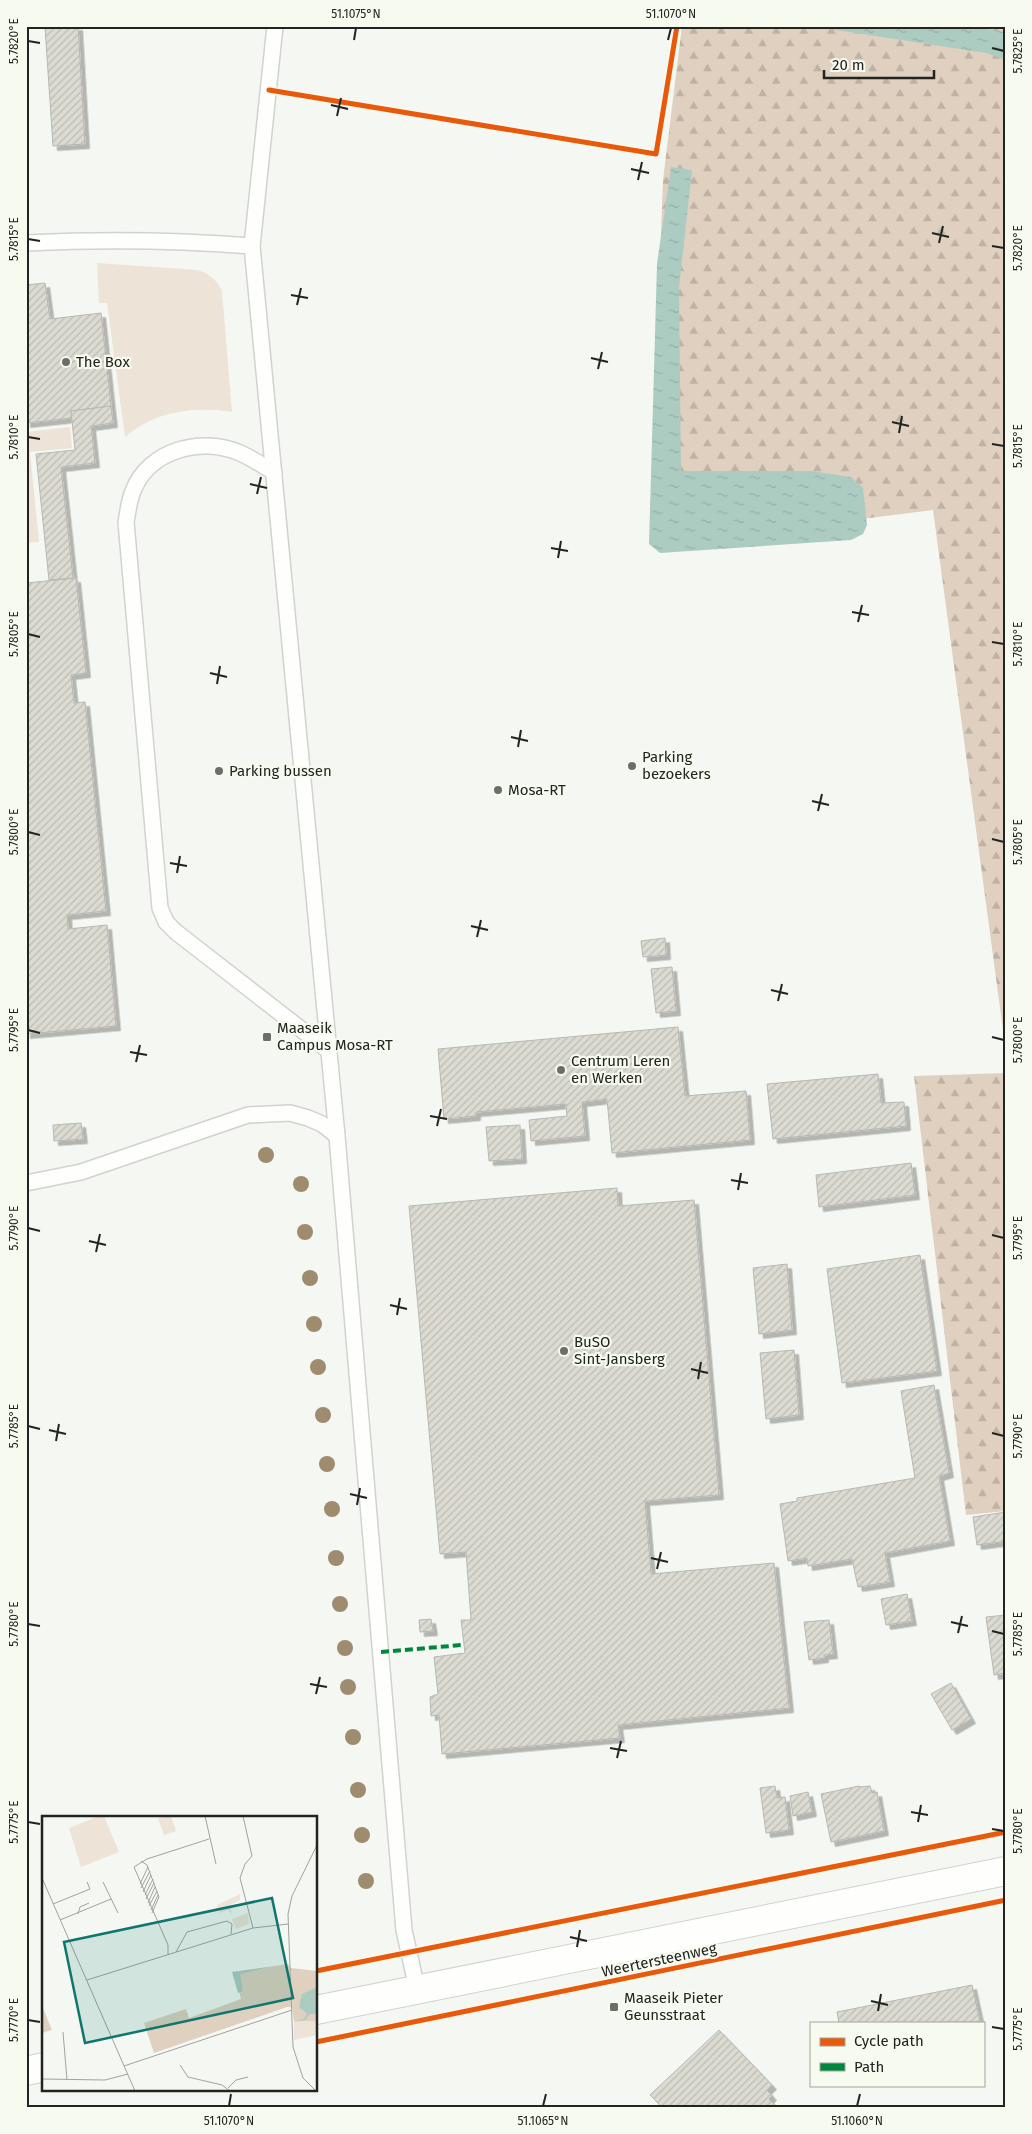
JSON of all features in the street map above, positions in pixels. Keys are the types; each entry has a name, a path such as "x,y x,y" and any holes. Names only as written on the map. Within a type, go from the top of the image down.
{"main road":[{"name":"Weertersteenweg","path":"318,2010 1006,1871"},
{"path":"26,2070 42,2067"}],"lane":[{"path":"276,26 252,246 337,1136 404,1930 416,1989"},
{"path":"26,243 95,239 190,241 252,246"},
{"path":"274,472 240,452 209,445 175,449 149,466 133,491 126,522 160,908 166,922 176,932 328,1051"},
{"path":"26,1183 81,1172 248,1115 290,1113 322,1124 337,1136"}],"shaded area":[{"path":"97,263 198,270 215,280 222,291 232,412 189,410 175,412 149,421 125,437 107,303 99,303"},
{"path":"70,427 72,448 30,452 39,542 26,543 26,432"}],"green space":[{"path":"682,26 1006,26 1006,1052 933,510 790,528 692,517 650,522 663,180"},
{"path":"1006,1073 1006,1511 966,1515 914,1076"}],"water":[{"path":"810,26 968,26 1006,32 1006,60 986,53"},
{"path":"671,167 692,170 679,288 681,471 811,471 851,477 863,488 867,525 863,534 851,540 660,553 649,544 657,264"}],"building":[{"path":"78,26 85,144 53,146 45,27"},
{"name":"The Box","path":"45,283 50,319 101,313 111,406 71,411 72,418 26,423 26,285"},
{"path":"111,406 113,423 91,426 95,463 61,467 73,578 49,580 36,454 75,450 71,411"},
{"path":"76,578 86,673 71,675 74,703 85,702 106,911 67,915 68,929 107,925 116,1026 26,1034 26,583"},
{"path":"665,938 666,955 643,957 641,941"},
{"path":"672,967 676,1011 656,1013 651,969"},
{"name":"Centrum Leren en Werken","path":"678,1027 685,1096 746,1091 750,1140 612,1153 607,1099 582,1102 585,1136 531,1141 529,1120 567,1116 566,1104 476,1112 476,1116 444,1119 438,1049"},
{"path":"878,1074 881,1103 904,1102 906,1126 773,1139 767,1084"},
{"path":"81,1123 83,1139 54,1141 53,1125"},
{"path":"520,1125 522,1159 489,1161 486,1127"},
{"path":"911,1163 915,1195 819,1207 816,1175"},
{"name":"BuSO Sint-Jansberg","path":"617,1188 618,1206 694,1200 719,1495 645,1501 651,1574 774,1563 789,1708 618,1725 620,1738 442,1754 439,1715 431,1716 430,1697 438,1694 434,1657 465,1653 461,1620 471,1620 466,1552 440,1554 409,1206"},
{"path":"920,1255 937,1371 842,1383 827,1269"},
{"path":"787,1264 792,1330 759,1334 753,1268"},
{"path":"794,1350 799,1415 766,1419 760,1353"},
{"path":"934,1385 949,1473 939,1476 950,1541 885,1553 890,1582 858,1587 852,1559 808,1566 807,1558 788,1561 780,1504 797,1501 797,1498 915,1478 901,1391"},
{"path":"1006,1512 1006,1541 977,1545 973,1517"},
{"path":"907,1594 912,1621 886,1625 881,1599"},
{"path":"1006,1615 1006,1673 994,1675 986,1617"},
{"path":"431,1619 433,1631 420,1632 419,1620"},
{"path":"829,1620 833,1654 824,1655 824,1658 809,1660 804,1622"},
{"path":"951,1683 971,1719 952,1730 931,1694"},
{"path":"775,1786 777,1798 785,1797 789,1830 766,1833 760,1788"},
{"path":"859,1786 870,1786 872,1793 877,1792 884,1831 831,1842 821,1794"},
{"path":"808,1792 812,1812 793,1816 790,1796"},
{"path":"972,1985 980,2022 839,2022 837,2012"},
{"path":"719,2030 772,2085 767,2090 772,2096 769,2099 777,2108 663,2108 650,2095"}],"marked path":[{"path":"381,1652 462,1645"}],"cycle path":[{"path":"269,90 656,154 677,26"},
{"path":"318,1971 1006,1832"},
{"path":"318,2042 1006,1900"}],"place":[{"name":"The Box","path":"66,362"},
{"name":"Parking bezoekers","path":"632,766"},
{"name":"Parking bussen","path":"219,771"},
{"name":"Mosa-RT","path":"498,790"},
{"name":"Maaseik Campus Mosa-RT","path":"267,1037"},
{"name":"Centrum Leren en Werken","path":"561,1070"},
{"name":"BuSO Sint-Jansberg","path":"564,1351"},
{"name":"Maaseik Pieter Geunsstraat","path":"614,2007"}]}
